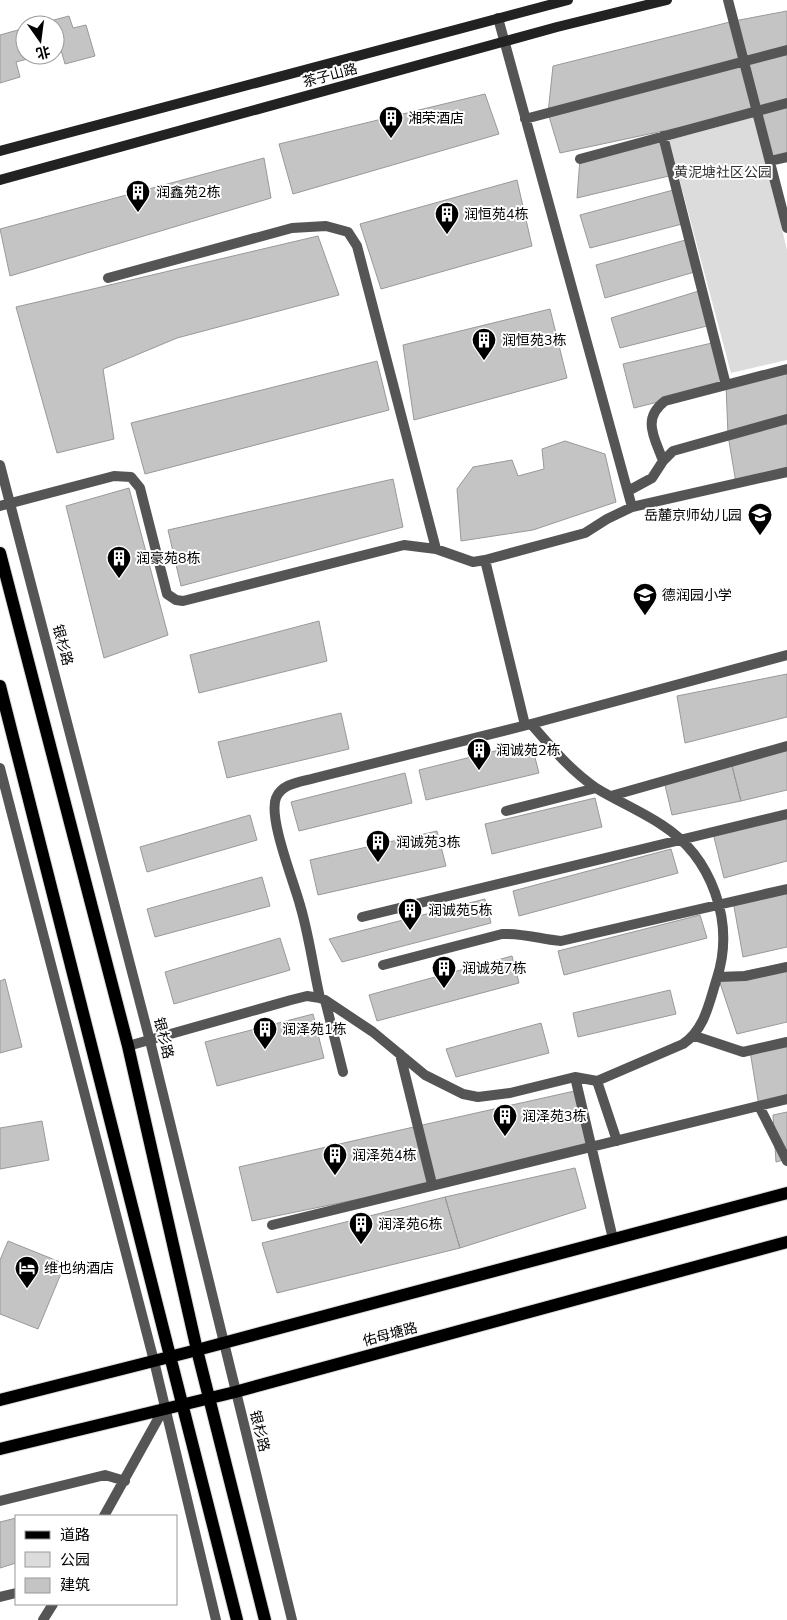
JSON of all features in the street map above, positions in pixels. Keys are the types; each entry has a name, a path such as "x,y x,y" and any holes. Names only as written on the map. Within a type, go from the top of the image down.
{"main road":[{"name":"茶子山路","path":"0,151 568,0"},
{"name":"茶子山路","path":"0,180 504,42 667,0"},
{"path":"0,553 128,1046 197,1350 265,1620"},
{"path":"0,686 184,1404 237,1620"},
{"path":"0,1400 171,1357 787,1193"},
{"name":"佑母塘路","path":"0,1449 235,1392 787,1242"}],"street":[{"path":"728,0 787,228"},
{"path":"498,18 632,507"},
{"path":"526,119 787,50"},
{"path":"580,159 787,103"},
{"path":"663,136 726,385"},
{"path":"770,161 787,157"},
{"path":"108,278 292,228 326,226 348,232 357,246 436,549"},
{"path":"663,460 652,430 652,414 665,401 787,369"},
{"path":"628,491 652,478 663,460 679,449 787,420"},
{"name":"银杉路","path":"0,464 5,505 150,1040 292,1620"},
{"path":"5,505 114,476 131,477 140,488 164,588 167,594 176,600 192,600 404,545 436,549 473,562 485,560 585,533 618,512 632,507 787,472"},
{"path":"128,1046 307,996 323,999 353,1017 425,1075 463,1094 478,1097 510,1093 575,1077 596,1081 683,1044 695,1036 708,1009 718,976 724,945 719,904 709,878 682,840 662,824 596,788 560,760 528,724 485,560"},
{"path":"343,1072 274,810 274,802 281,790 287,786 315,778 787,655"},
{"path":"611,796 787,746"},
{"path":"0,768 154,1360 216,1620"},
{"path":"506,811 596,788"},
{"path":"362,917 787,814"},
{"path":"383,965 502,934 520,934 544,940 561,941 787,889"},
{"path":"718,976 746,976 787,967"},
{"path":"695,1036 743,1052 787,1042"},
{"path":"400,1054 432,1184"},
{"path":"575,1077 613,1239"},
{"path":"596,1081 617,1141"},
{"path":"272,1225 432,1184 787,1099"},
{"path":"759,1106 787,1161"},
{"path":"105,1515 165,1409"},
{"path":"0,1501 105,1475 125,1481"},
{"path":"0,1597 15,1593"},
{"path":"43,1620 52,1605"}],"green space":[{"name":"黄泥塘社区公园","path":"755,117 787,250 787,360 731,373 669,140"}],"building":[{"path":"787,11 787,50 744,61 734,21"},
{"path":"69,16 73,28 86,25 95,56 65,64 65,17"},
{"path":"734,21 744,61 548,113 553,66"},
{"path":"15,31 15,65 17,65 20,77 0,83 0,35"},
{"path":"787,50 787,103 757,111 744,61"},
{"path":"744,61 757,111 560,153 548,113"},
{"name":"湘荣酒店","path":"485,94 499,134 293,194 279,144"},
{"path":"787,103 787,157 770,161 757,111"},
{"path":"663,136 673,175 577,198 580,159"},
{"name":"润鑫苑2栋","path":"264,158 271,198 10,276 0,229"},
{"name":"润恒苑4栋","path":"517,180 532,246 381,289 360,224"},
{"path":"677,189 686,223 590,248 580,215"},
{"path":"318,236 339,295 177,338 103,369 114,439 57,453 16,307"},
{"path":"689,239 698,271 605,298 596,265"},
{"path":"702,290 711,325 620,348 611,318"},
{"name":"润恒苑3栋","path":"550,309 567,378 414,420 403,345"},
{"path":"716,342 726,385 634,408 623,364"},
{"path":"377,361 389,410 145,474 131,423"},
{"path":"787,369 787,419 728,435 726,385"},
{"path":"787,423 787,472 736,483 728,435"},
{"path":"565,441 605,454 616,502 533,530 461,541 457,489 473,467 512,460 518,476 544,469 542,449"},
{"path":"393,479 403,527 181,586 168,530"},
{"name":"润豪苑8栋","path":"129,488 168,635 104,658 66,506"},
{"path":"319,621 327,661 199,693 190,655"},
{"path":"787,674 787,717 685,743 677,696"},
{"path":"341,713 349,749 227,778 218,742"},
{"name":"润诚苑2栋","path":"531,742 539,773 426,800 419,770"},
{"path":"787,746 787,790 741,801 731,762"},
{"path":"731,762 741,801 672,815 664,781"},
{"path":"405,773 412,803 299,831 291,802"},
{"path":"595,798 602,827 492,854 485,824"},
{"path":"787,814 787,861 724,878 713,833"},
{"path":"250,815 257,840 147,872 140,847"},
{"name":"润诚苑3栋","path":"437,831 446,866 318,895 310,860"},
{"path":"671,849 678,873 519,916 513,891"},
{"path":"262,877 270,906 155,937 147,909"},
{"path":"787,889 787,947 743,957 733,901"},
{"name":"润诚苑5栋","path":"485,899 491,923 342,962 329,939"},
{"path":"700,915 707,938 564,975 558,951"},
{"path":"280,938 290,970 174,1004 165,972"},
{"name":"润诚苑7栋","path":"512,956 519,983 377,1021 369,995"},
{"path":"787,963 787,1022 737,1034 718,977"},
{"path":"5,979 22,1047 0,1053 0,981"},
{"path":"670,990 676,1014 578,1037 573,1013"},
{"name":"润泽苑1栋","path":"313,1014 324,1058 217,1086 205,1042"},
{"path":"541,1023 549,1053 456,1077 446,1049"},
{"path":"787,1042 787,1099 759,1106 750,1051"},
{"name":"润泽苑3栋","path":"579,1090 593,1147 432,1184 418,1126"},
{"path":"787,1112 787,1159 776,1162 773,1115"},
{"path":"42,1121 49,1160 0,1169 0,1128"},
{"name":"润泽苑4栋","path":"418,1126 432,1184 252,1221 239,1167"},
{"path":"575,1168 586,1208 460,1248 445,1197"},
{"name":"润泽苑6栋","path":"445,1197 460,1248 277,1293 262,1243"},
{"name":"维也纳酒店","path":"8,1241 65,1264 38,1329 0,1314 0,1260"},
{"path":"15,1518 15,1563 0,1568 0,1522"}],"place":[{"name":"湘荣酒店","path":"391,139"},
{"name":"润鑫苑2栋","path":"138,213"},
{"name":"润恒苑4栋","path":"447,235"},
{"name":"润恒苑3栋","path":"484,361"},
{"name":"岳麓京师幼儿园","path":"760,536"},
{"name":"润豪苑8栋","path":"119,579"},
{"name":"德润园小学","path":"645,616"},
{"name":"润诚苑2栋","path":"479,771"},
{"name":"润诚苑3栋","path":"378,863"},
{"name":"润诚苑5栋","path":"410,931"},
{"name":"润诚苑7栋","path":"444,989"},
{"name":"润泽苑1栋","path":"265,1050"},
{"name":"润泽苑3栋","path":"505,1137"},
{"name":"润泽苑4栋","path":"335,1176"},
{"name":"润泽苑6栋","path":"361,1245"},
{"name":"维也纳酒店","path":"27,1289"}]}
